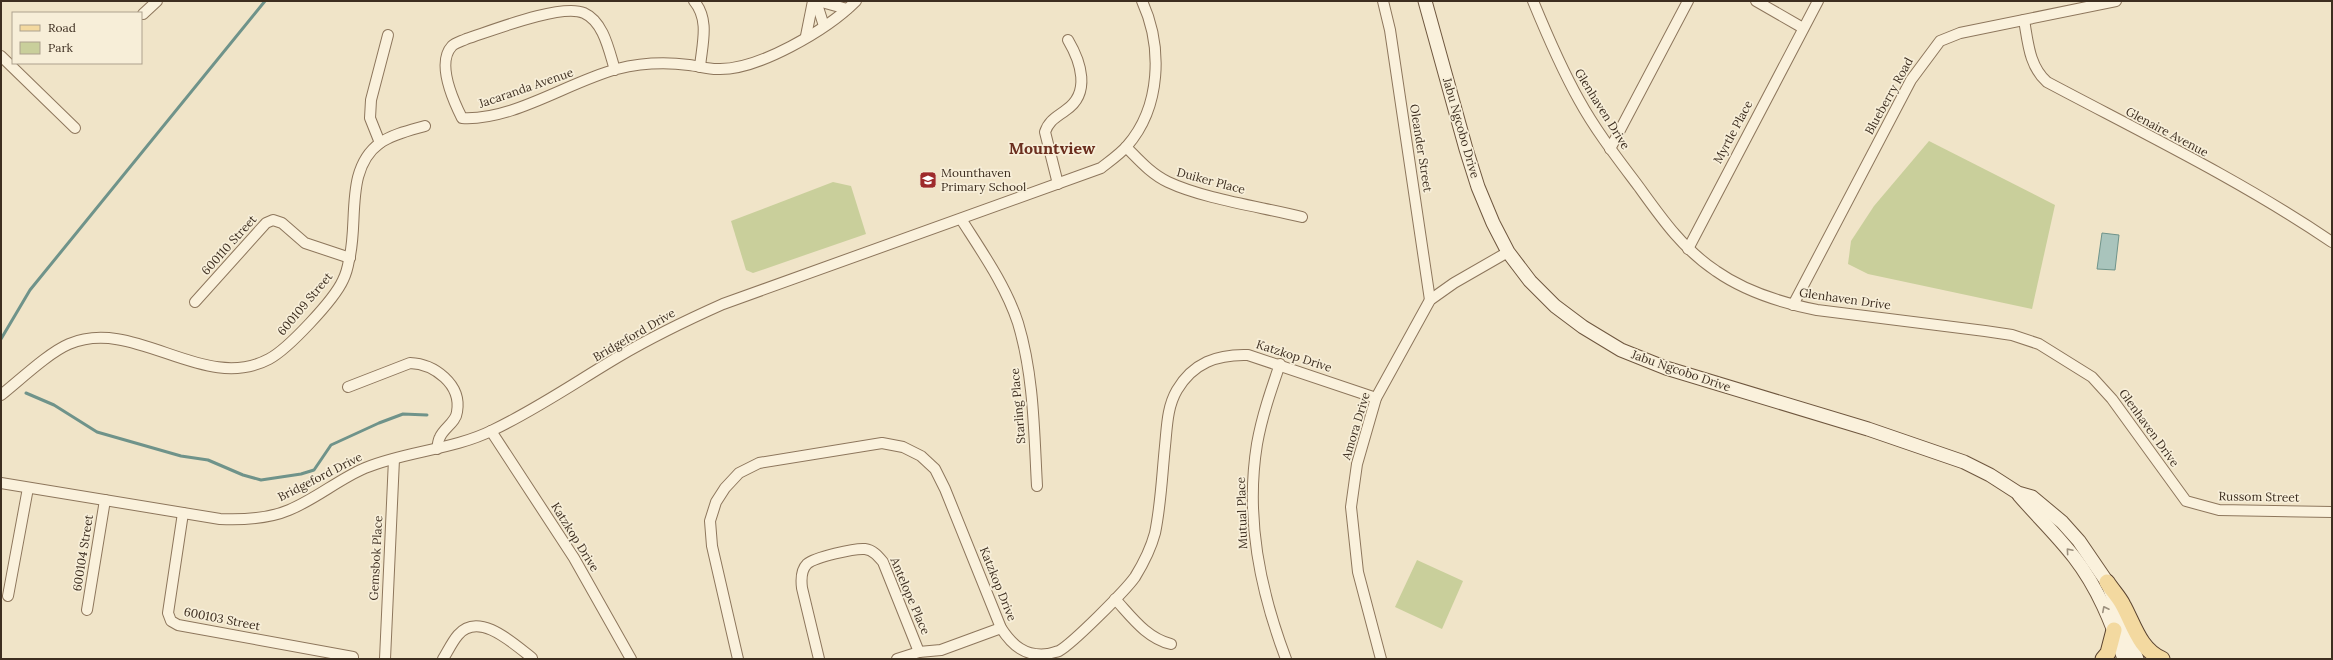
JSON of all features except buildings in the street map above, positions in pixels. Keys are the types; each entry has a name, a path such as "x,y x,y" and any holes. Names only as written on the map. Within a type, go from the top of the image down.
{"main road":[{"name":"Jabu Ngcobo Drive","path":"1425,1 1478,187 1508,252 1530,281 1555,306 1583,327 1621,350 1666,368 1868,429 1964,462 1990,475 2018,493 2074,557 2092,583 2114,630 2124,659"},
{"name":"Jabu Ngcobo Drive","path":"2018,493 2032,497 2062,522 2079,541 2107,582 2137,659"},
{"path":"2107,582 2123,604 2135,631 2147,649 2162,659"},
{"path":"2103,659 2108,653 2114,630"}],"street":[{"path":"143,14 157,1"},
{"path":"694,1 702,12 705,24 700,67"},
{"path":"816,1 847,9"},
{"path":"816,1 824,26"},
{"path":"806,36 816,1"},
{"name":"Jacaranda Avenue","path":"615,70 605,39 596,23 584,13 570,10 555,11 466,39 453,45 446,55 445,66 452,97 462,118 477,119 511,109 615,70 637,64 660,63 716,69 745,66 770,57 824,26 856,1"},
{"name":"Bridgeford Drive","path":"1,483 183,513 244,520 288,511 357,471 394,458 462,442 491,431 542,405 619,357 680,323 723,304 1101,168 1126,147 1146,117 1156,76 1153,36 1142,1"},
{"name":"Oleander Street","path":"1384,1 1390,30 1430,300"},
{"name":"Glenhaven Drive","path":"1533,1 1556,56 1579,101 1610,149 1671,232 1688,249 1716,271 1739,284 1793,305 1817,310 1985,330 2012,335 2039,344 2092,377 2112,399 2186,502"},
{"path":"1610,149 1688,1"},
{"path":"1756,1 1803,28"},
{"name":"Myrtle Place","path":"1688,249 1818,1"},
{"name":"Blueberry Road","path":"1793,305 1911,80 1925,58 1940,41 1960,33 2116,1"},
{"name":"Glenaire Avenue","path":"2024,20 2032,61 2039,74 2047,82 2188,157 2302,222 2332,242"},
{"path":"380,143 370,118 370,112 377,73 388,35"},
{"path":"1058,184 1045,132 1050,121 1073,105 1082,83 1076,53 1068,40"},
{"path":"1,56 75,128"},
{"name":"600109 Street","path":"1,395 69,344 83,340 102,339 124,341 215,367 237,367 257,364 270,359 290,344 332,296 343,280 350,258 356,186 360,172 367,158 380,143 398,134 426,126"},
{"name":"Duiker Place","path":"1126,147 1150,171 1168,182 1202,193 1302,217"},
{"name":"Starling Place","path":"961,219 998,280 1017,323 1030,377 1037,486"},
{"name":"600110 Street","path":"195,302 266,223 273,220 282,223 305,243 350,258"},
{"name":"Amora Drive","path":"1381,659 1358,572 1351,507 1357,464 1376,398 1430,300 1454,283 1508,252"},
{"name":"Katzkop Drive","path":"738,659 711,540 710,521 716,502 725,488 739,473 759,464 882,443 903,447 922,456 935,469 1001,628 1010,641 1021,650 1034,654 1047,654 1059,651 1072,642 1134,578 1144,562 1154,534 1170,404 1183,380 1191,371 1206,361 1228,354 1248,355 1280,364 1376,398"},
{"path":"348,387 410,363 419,363 444,376 452,385 457,399 457,412 454,421 440,437 437,449"},
{"name":"Mutual Place","path":"1280,364 1257,443 1254,471 1254,533 1258,566 1267,603 1286,659"},
{"name":"Katzkop Drive","path":"491,431 574,558 631,659"},
{"name":"Gemsbok Place","path":"385,659 394,458"},
{"path":"8,596 28,488"},
{"name":"600104 Street","path":"87,610 105,500"},
{"name":"Russom Street","path":"2186,502 2219,510 2332,512"},
{"name":"600103 Street","path":"183,513 168,612 171,620 178,625 353,657"},
{"name":"Antelope Place","path":"819,659 802,588 801,576 806,564 818,559 866,549 875,553 883,562 918,652"},
{"path":"1114,599 1147,633 1158,641 1171,644"},
{"path":"443,659 458,634 468,628 480,626 496,632 532,658"},
{"name":"Antelope Place","path":"897,659 918,652 941,650 1001,628"}],"green space":[{"path":"1929,141 2055,205 2032,309 1868,274 1848,264 1851,241 1874,206"},
{"path":"833,182 851,186 866,234 753,273 746,270 731,221"},
{"path":"1417,560 1463,581 1442,629 1395,607"}],"water":[{"path":"2102,233 2119,235 2115,270 2097,269"}],"waterway":[{"path":"1,339 30,290 265,1"},
{"path":"26,393 54,405 97,432 181,456 208,460 243,475 261,480 301,474 314,470 331,445 379,423 403,414 427,415"}],"place":[{"name":"Mounthaven Primary School","path":"928,180"}],"district":[{"name":"Mountview","path":"1052,148"}]}
